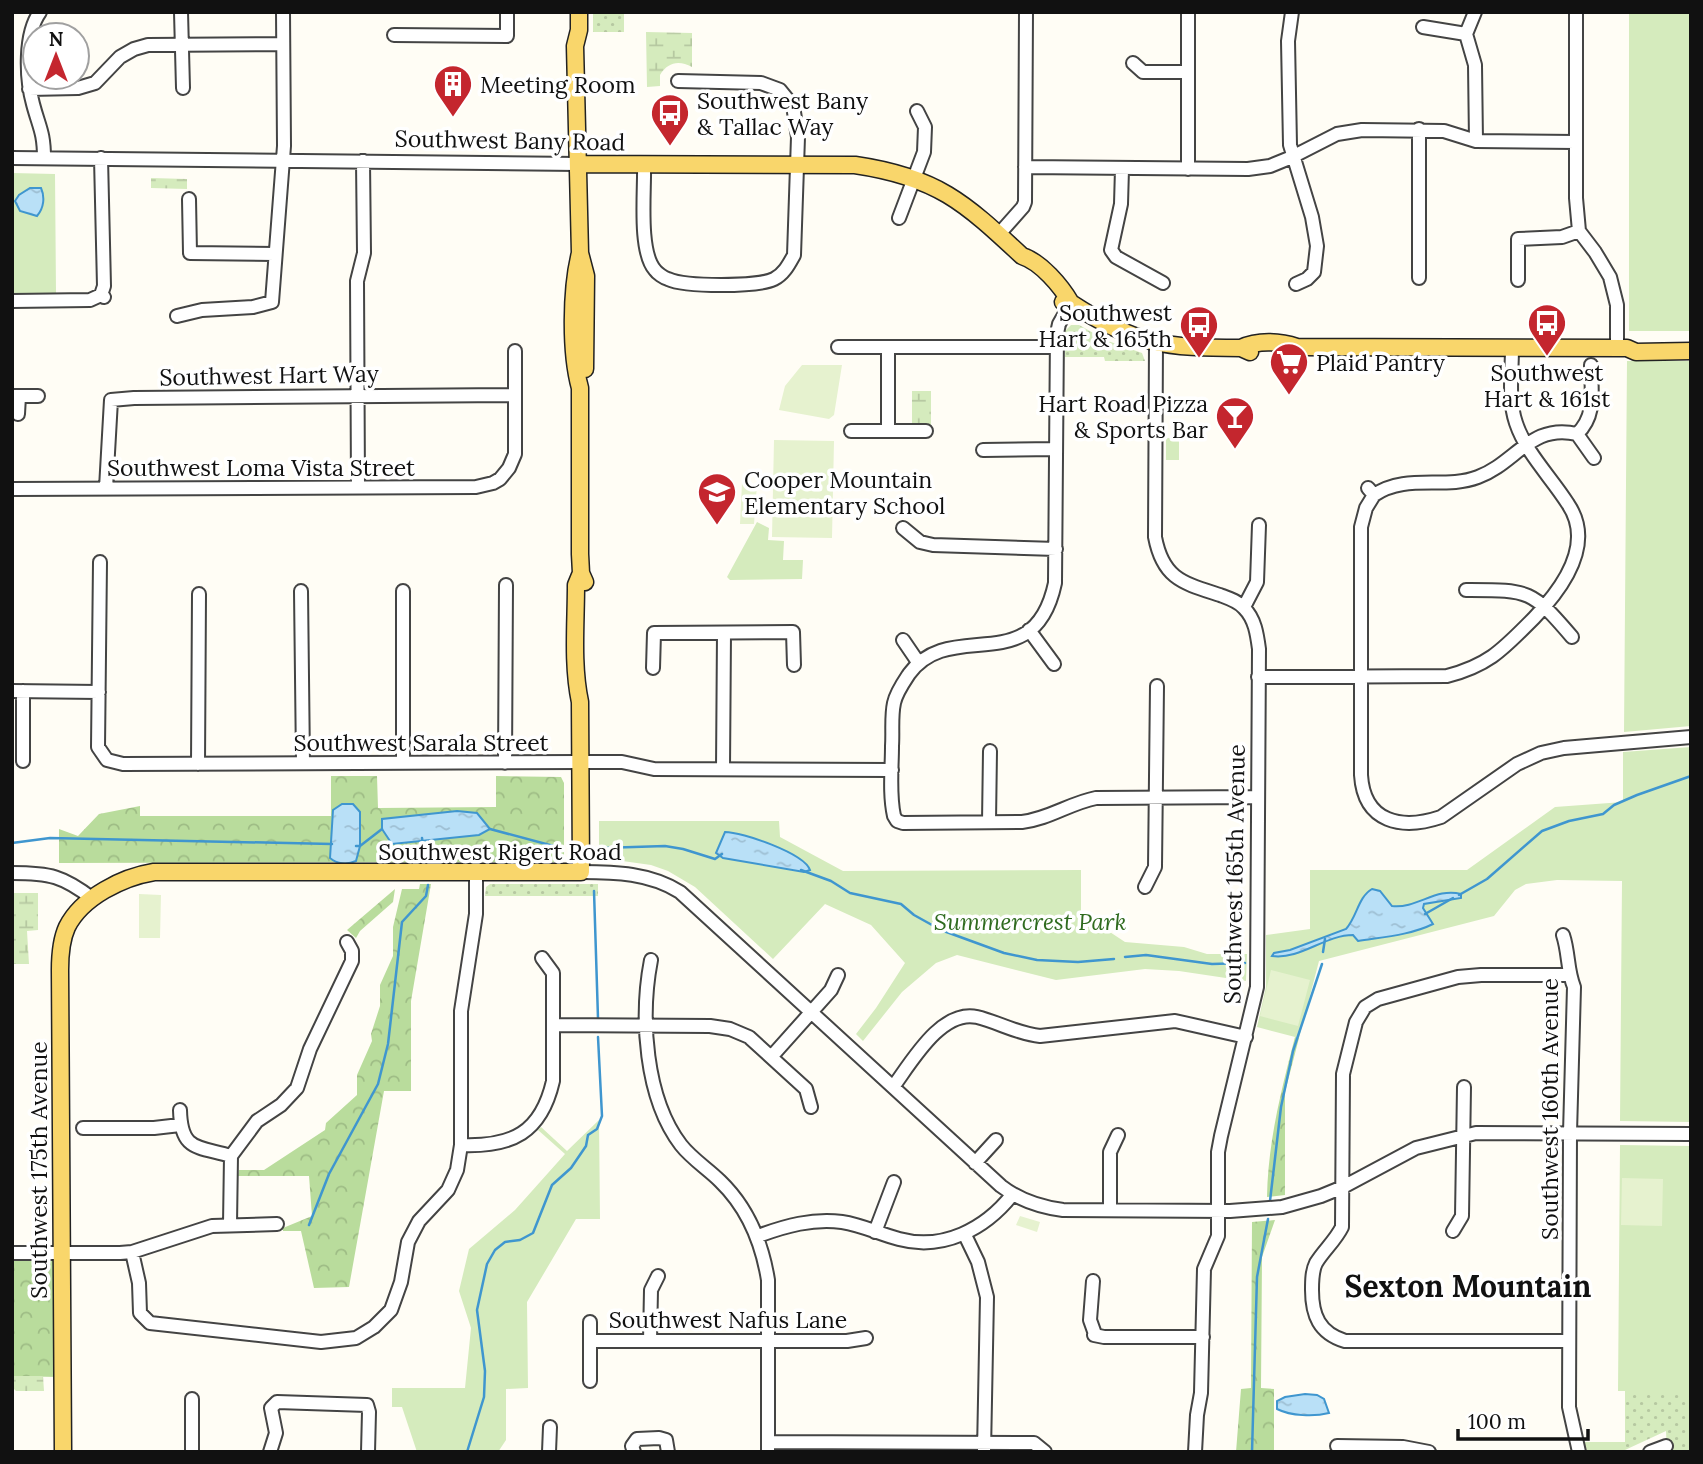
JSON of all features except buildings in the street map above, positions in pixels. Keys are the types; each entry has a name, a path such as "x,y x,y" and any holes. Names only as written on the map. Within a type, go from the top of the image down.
{"main road":[{"path":"570,12 570,30 575,46"},
{"path":"579,12 579,30 575,46 580,253 575,274 574,300 575,370 580,388 581,573 576,584 575,664 580,702 581,872"},
{"name":"Southwest Bany Road","path":"578,164 855,165 915,178 971,209 1022,256 1032,259 1066,293 1071,303 1111,328 1156,344 1241,348 1251,353 1285,352 1297,347 1622,348"},
{"path":"1622,348 1636,343 1691,344"},
{"path":"1622,348 1636,352 1691,351"},
{"name":"Southwest Rigert Road","path":"93,899 124,881 154,872 581,872"},
{"name":"Southwest 175th Avenue","path":"63,1452 60,955 67,927 75,914 93,899"}],"street":[{"path":"181,12 183,88"},
{"path":"177,316 191,315 202,310 253,307 272,302 283,159 283,12"},
{"path":"394,34 507,36 507,12"},
{"path":"999,234 1023,207 1026,195 1026,12"},
{"path":"1188,12 1188,169"},
{"path":"1292,12 1288,41 1290,145 1312,217 1317,246 1314,272 1296,284"},
{"path":"1475,12 1466,34 1475,65 1476,141"},
{"path":"1576,12 1576,198 1579,231 1610,278 1617,305 1622,348"},
{"path":"1423,27 1466,34"},
{"path":"91,84 120,57 148,45 283,44"},
{"path":"1133,63 1143,72 1188,72"},
{"path":"645,164 646,248 654,269 667,279 687,284 761,284 776,278 788,267 794,254 797,120 793,106 780,90 761,83 678,81"},
{"path":"30,91 44,139 44,158"},
{"path":"899,218 925,152 925,127 917,111"},
{"path":"1419,129 1419,278"},
{"path":"1025,167 1248,169 1270,166 1337,134 1362,130 1444,131 1476,141 1576,142"},
{"name":"Southwest Bany Road","path":"12,158 578,164"},
{"path":"12,301 90,300 103,296 102,158"},
{"path":"358,488 357,281 364,253 363,161"},
{"path":"1122,169 1121,204 1111,250 1116,257 1163,283"},
{"path":"189,199 190,253 275,254"},
{"path":"1518,280 1518,239 1562,237 1579,231"},
{"path":"1071,303 1059,324 1056,347 1056,549 1053,593 1049,604 1029,630 1005,643 951,647 918,662 907,676 894,702 892,808 897,821 903,823 989,822 1038,820 1077,802 1096,797 1258,797"},
{"path":"1156,344 1155,537 1158,554 1176,579 1229,598 1244,607 1257,582 1259,525"},
{"path":"838,347 1056,347"},
{"path":"888,348 888,431"},
{"path":"1258,677 1447,676 1481,665 1499,653 1546,606 1570,572 1577,538 1571,507 1526,445 1515,421 1511,397 1512,348"},
{"path":"515,351 515,395"},
{"path":"1591,365 1591,414 1587,423 1577,433 1545,433 1486,474 1467,481 1405,482 1371,491 1361,527 1362,790 1367,803 1376,814 1389,821 1427,821 1441,817 1517,764 1541,753 1564,748 1691,737"},
{"name":"Southwest Hart Way","path":"106,488 111,400 515,395"},
{"name":"Southwest Loma Vista Street","path":"12,489 477,487 493,483 506,474 515,454 515,395"},
{"path":"18,414 15,396 38,396"},
{"path":"851,431 926,431"},
{"path":"1577,433 1594,458"},
{"path":"983,450 1056,449"},
{"path":"903,528 920,542 933,545 1056,549"},
{"path":"23,761 18,691 99,692 100,562"},
{"path":"505,763 506,585"},
{"path":"1466,590 1510,590 1530,595 1546,606 1572,638"},
{"path":"301,591 303,764"},
{"path":"403,591 403,763"},
{"path":"198,764 199,594"},
{"name":"Southwest 165th Avenue","path":"1195,1452 1201,1393 1204,1269 1218,1236 1221,1136 1257,987 1258,677 1256,631 1244,607"},
{"path":"1029,630 1054,664"},
{"path":"653,668 654,633 793,632 794,665"},
{"path":"723,769 724,633"},
{"path":"902,640 918,662"},
{"path":"1145,887 1155,867 1157,686"},
{"name":"Southwest Sarala Street","path":"99,692 99,747 107,760 122,764 622,762 654,769 892,769"},
{"path":"989,822 990,751"},
{"name":"Southwest Rigert Road","path":"581,872 634,875 680,891 1012,1195 1049,1208 1219,1211 1282,1207 1343,1187 1408,1152 1464,1136 1498,1132 1691,1134"},
{"path":"12,873 65,879 93,899"},
{"path":"132,1252 140,1313 150,1323 321,1342 356,1338 374,1327 391,1310 401,1282 408,1242 419,1221 448,1190 457,1170 461,1145 461,1011 476,915 476,873"},
{"name":"Southwest 160th Avenue","path":"1563,935 1569,953 1570,975 1574,987 1570,1133 1569,1407 1578,1452"},
{"path":"230,1224 231,1156 243,1136 257,1121 281,1105 297,1088 310,1049 352,961 352,951 347,943"},
{"path":"461,1145 498,1144 508,1141 525,1131 542,1114 549,1098 553,1081 553,973 542,958"},
{"path":"651,960 647,980 650,1074 657,1100 681,1146 739,1202 758,1236 768,1280 769,1447 984,1448 1034,1443 1045,1452"},
{"path":"772,1056 831,990 838,975"},
{"path":"1569,1341 1345,1340 1328,1333 1314,1314 1312,1279 1314,1267 1322,1253 1336,1240 1342,1227 1343,1074 1356,1022 1365,1007 1378,999 1458,977 1570,975"},
{"path":"893,1087 938,1029 962,1017 977,1017 1029,1035 1040,1036 1175,1021 1246,1037"},
{"path":"553,1025 710,1026 730,1029 749,1037 772,1056 806,1089 811,1107"},
{"path":"1453,1231 1462,1216 1464,1087"},
{"path":"180,1110 180,1125 185,1138 194,1144 231,1156"},
{"path":"83,1128 153,1128 180,1125"},
{"path":"1110,1210 1110,1152 1118,1135"},
{"path":"975,1163 996,1140"},
{"path":"875,1232 894,1181"},
{"path":"758,1236 788,1225 839,1221 918,1243 965,1235 989,1219 1012,1195"},
{"path":"12,1253 132,1252 212,1226 277,1224"},
{"path":"965,1235 978,1262 987,1297 984,1448"},
{"path":"650,1340 651,1290 658,1276"},
{"path":"1093,1281 1090,1320 1094,1334 1104,1337 1203,1337"},
{"name":"Southwest Nafus Lane","path":"590,1322 590,1381"},
{"name":"Southwest Nafus Lane","path":"590,1341 847,1341 866,1338"},
{"path":"192,1399 192,1452"},
{"path":"270,1452 276,1433 271,1408 277,1402 367,1405 368,1452"},
{"path":"548,1452 550,1427"},
{"path":"634,1452 632,1446 637,1439 659,1438 666,1440 668,1452"},
{"path":"1337,1446 1403,1447 1429,1452"},
{"path":"1650,1452 1666,1446"}],"green space":[{"path":"593,12 624,12 624,32 593,32"},
{"path":"1629,12 1691,12 1691,331 1629,331"},
{"path":"646,32 692,33 692,67 683,63 670,65 660,75 660,86 647,87"},
{"path":"12,173 55,174 56,293 12,294"},
{"path":"151,178 187,179 187,189 151,188"},
{"path":"1071,325 1079,325 1108,341 1142,353 1145,361 1065,357 1065,331"},
{"path":"1627,361 1691,361 1691,726 1624,732"},
{"path":"802,365 842,365 834,415 829,419 779,410 785,386"},
{"path":"912,391 931,391 931,425 912,425"},
{"path":"1166,438 1179,438 1179,460 1166,460"},
{"path":"774,440 834,441 832,538 772,537"},
{"path":"742,483 757,484 754,524 740,524"},
{"path":"757,522 769,528 768,540 784,541 783,560 803,560 802,579 730,580 727,577"},
{"path":"1691,747 1691,1122 1620,1121 1622,881 1557,880 1526,884 1515,890 1494,916 1319,961 1299,1038 1257,1027 1266,987 1266,935 1310,929 1310,870 1467,870 1555,807 1623,802 1623,752"},
{"path":"331,776 377,776 378,808 496,807 496,776 561,777 564,783 564,858 557,862 59,863 59,829 78,836 99,814 140,806 140,816 331,816"},
{"name":"Summercrest Park","path":"599,821 779,821 780,837 843,871 1081,870 1081,913 1125,942 1184,947 1207,954 1247,954 1246,981 1145,969 1056,980 957,955 936,963 902,992 863,1041 856,1034 905,963 871,925 825,904 773,959 695,887 668,871 651,865 601,858"},
{"path":"420,884 431,884 411,1001 411,1091 384,1091 349,1287 314,1288 301,1231 283,1231 283,1228 312,1216 309,1176 238,1176 239,1170 264,1170 325,1130 326,1123 357,1095 357,1075 372,1041 371,1034 380,1006 380,985 393,956 393,927 402,889 419,889"},
{"path":"490,884 598,884 598,896 485,896 486,887"},
{"path":"395,889 393,902 360,931 356,938 347,930"},
{"path":"12,893 38,893 38,930 27,931 29,964 12,964"},
{"path":"139,894 161,895 160,938 139,938"},
{"path":"1271,970 1310,980 1298,1026 1260,1016"},
{"path":"1295,1037 1299,1038 1285,1092 1285,1195 1267,1197 1273,1136"},
{"path":"599,1120 600,1219 576,1219 527,1302 528,1388 506,1389 506,1440 498,1452 417,1452 402,1407 392,1407 392,1388 465,1388 471,1328 459,1291 469,1249 515,1210 565,1154 538,1130 541,1127 567,1151"},
{"path":"1620,1145 1691,1146 1691,1391 1618,1391"},
{"path":"1622,1178 1663,1179 1662,1226 1621,1225"},
{"path":"1020,1216 1040,1222 1037,1232 1016,1225"},
{"path":"1275,1220 1262,1257 1261,1388 1274,1389 1274,1452 1236,1452 1241,1389 1251,1388 1252,1222"},
{"path":"12,1261 57,1261 58,1377 12,1376"},
{"path":"12,1376 43,1376 44,1391 16,1391 12,1387"},
{"path":"1625,1391 1691,1391 1691,1452 1667,1452 1666,1431 1625,1450"},
{"path":"1583,1442 1625,1442 1625,1450 1588,1452"}],"water":[{"path":"30,188 41,188 42,191 42,206 37,216 20,211 15,201"},
{"path":"342,804 353,804 360,812 360,846 356,861 346,863 330,858 333,810"},
{"path":"457,811 477,813 490,829 479,835 392,844 382,829 382,819"},
{"path":"725,832 758,840 785,851 805,863 810,870 804,872 723,858 716,853"},
{"path":"1372,889 1380,891 1392,906 1410,904 1443,893 1461,894 1461,898 1424,904 1423,908 1433,924 1416,931 1358,941 1353,935 1343,936 1293,954 1272,956 1274,953 1290,950 1346,929 1364,897"},
{"path":"1305,1394 1324,1399 1329,1413 1303,1415 1277,1409 1277,1401"}],"waterway":[{"path":"1459,895 1487,879 1542,831 1569,821 1603,814 1614,805 1637,795 1691,776"},
{"path":"356,846 360,846 382,829"},
{"path":"490,829 561,848"},
{"path":"12,843 50,838 332,844"},
{"path":"422,838 425,863"},
{"path":"602,848 665,846 715,859 722,854"},
{"path":"801,870 831,881 850,893 901,904 914,915 941,930 1004,953 1037,960 1078,962 1114,959"},
{"path":"309,1225 329,1174 378,1084 388,1044 402,922 426,896 428,885"},
{"path":"594,891 598,1018"},
{"path":"1425,914 1453,898"},
{"path":"1323,952 1325,939"},
{"path":"1125,957 1146,955 1212,964 1245,963"},
{"path":"1270,1201 1281,1107 1293,1051 1322,964"},
{"path":"467,1452 484,1397 485,1371 477,1310 487,1264 495,1250 505,1242 520,1240 533,1233 552,1185 571,1168 586,1146 588,1135 597,1129 602,1116 598,1037"},
{"path":"1252,1452 1257,1277 1268,1219"}],"place":[{"name":"Meeting Room","path":"453,118"},
{"name":"Southwest Bany & Tallac Way","path":"670,147"},
{"name":"Southwest Hart & 161st","path":"1547,357"},
{"name":"Southwest Hart & 165th","path":"1199,359"},
{"name":"Plaid Pantry","path":"1289,396"},
{"name":"Hart Road Pizza & Sports Bar","path":"1235,450"},
{"name":"Cooper Mountain Elementary School","path":"717,526"}],"district":[{"name":"Sexton Mountain","path":"1468,1286"}]}
